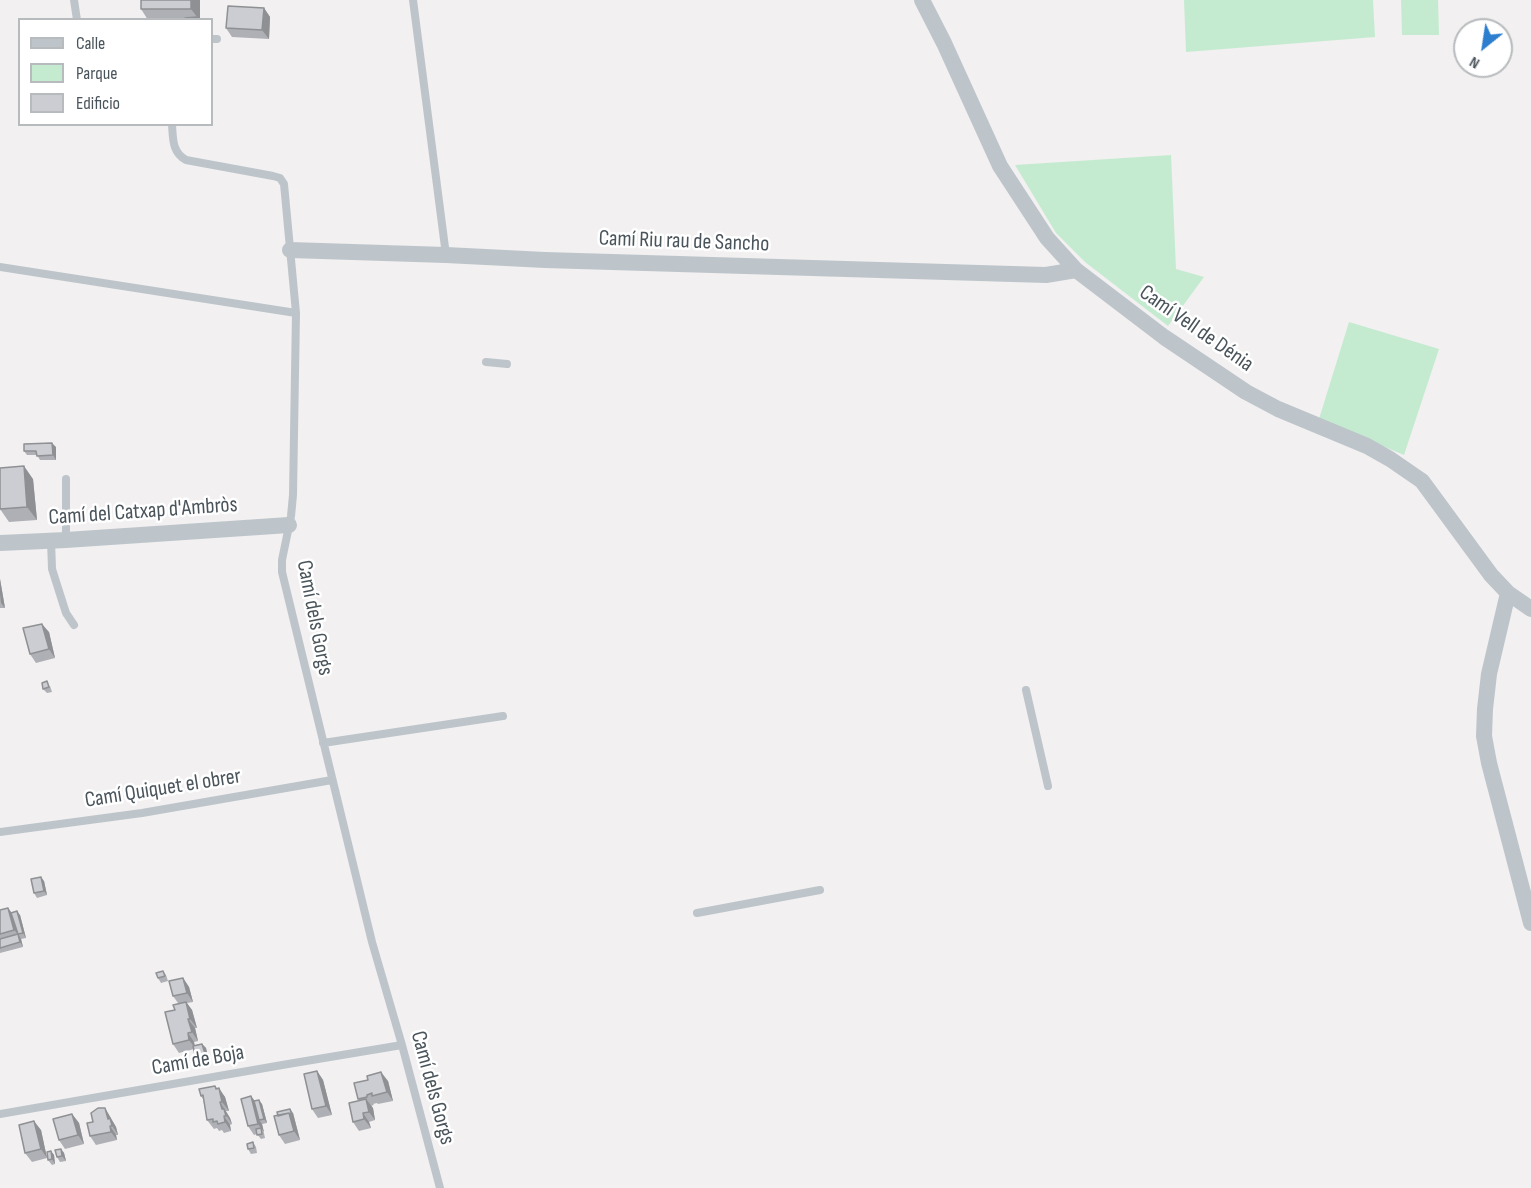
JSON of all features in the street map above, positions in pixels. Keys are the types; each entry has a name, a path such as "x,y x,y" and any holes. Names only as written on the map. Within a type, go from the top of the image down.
{"street":[{"name":"Camí Vell de Dénia","path":"922,0 1000,166 1047,238 1076,270 1164,337 1246,392 1278,409 1367,446 1410,471 1422,481 1491,575 1508,593 1531,609"},
{"name":"Camí Riu rau de Sancho","path":"290,250 557,261 1046,275 1076,270"},
{"name":"Camí del Catxap d'Ambròs","path":"0,543 289,525"},
{"path":"1508,593 1489,674 1484,736 1531,923"}],"lane":[{"path":"74,0 77,18"},
{"path":"413,0 446,255"},
{"name":"Camí dels Gorgs","path":"172,126 174,147 186,160 280,178 284,184 296,313 293,495 282,572 372,942 440,1188"},
{"path":"0,267 296,313"},
{"path":"486,362 507,364"},
{"path":"66,479 59,540 52,569 66,613 74,625"},
{"path":"1026,690 1048,786"},
{"path":"322,743 503,716"},
{"name":"Camí Quiquet el obrer","path":"0,832 142,813 332,780"},
{"path":"697,913 820,890"},
{"name":"Camí de Boja","path":"0,1114 402,1045"}],"green space":[{"path":"1184,0 1373,0 1375,37 1186,52"},
{"path":"1401,0 1438,0 1439,35 1402,35"},
{"path":"1171,155 1176,269 1204,277 1168,326 1085,262 1056,233 1015,165"},
{"path":"1349,322 1439,349 1404,455 1319,419"}],"building":[{"path":"141,0 191,0 191,9 141,9"},
{"path":"228,6 264,8 262,30 226,28"},
{"path":"52,443 53,455 37,456 36,451 24,451 24,444"},
{"path":"24,466 27,507 0,509 0,468"},
{"path":"42,624 49,649 30,654 23,628"},
{"path":"47,681 49,687 43,689 42,683"},
{"path":"41,877 44,891 34,893 31,879"},
{"path":"8,908 14,930 0,934 0,910"},
{"path":"17,911 23,933 18,934 11,913"},
{"path":"18,934 20,942 0,948 0,939"},
{"path":"163,971 165,976 158,978 156,973"},
{"path":"183,978 187,993 173,996 169,981"},
{"path":"186,1002 192,1032 188,1033 189,1040 173,1044 165,1012 175,1010 173,1005"},
{"path":"202,1044 206,1057 196,1059 193,1046"},
{"path":"317,1071 326,1106 312,1109 304,1074"},
{"path":"381,1072 387,1092 372,1096 372,1093 358,1099 354,1083 368,1080 367,1076"},
{"path":"215,1086 216,1089 219,1088 222,1102 220,1102 226,1116 224,1116 225,1122 218,1124 217,1121 213,1122 213,1119 207,1120 203,1095 201,1096 199,1089"},
{"path":"251,1096 258,1124 248,1126 241,1099"},
{"path":"366,1099 369,1112 363,1113 364,1119 353,1122 349,1103"},
{"path":"259,1100 264,1119 259,1120 254,1101"},
{"path":"98,1108 105,1108 112,1126 110,1126 111,1132 90,1136 87,1123 93,1122 91,1113"},
{"path":"290,1109 292,1116 289,1113 278,1116 277,1112"},
{"path":"289,1113 294,1131 279,1135 274,1116"},
{"path":"72,1114 78,1135 59,1140 53,1119"},
{"path":"34,1121 41,1149 25,1153 19,1125"},
{"path":"261,1128 262,1134 257,1135 256,1129"},
{"path":"253,1142 254,1148 248,1149 247,1144"},
{"path":"61,1149 62,1156 57,1157 55,1150"},
{"path":"51,1151 52,1159 48,1160 47,1152"}]}
